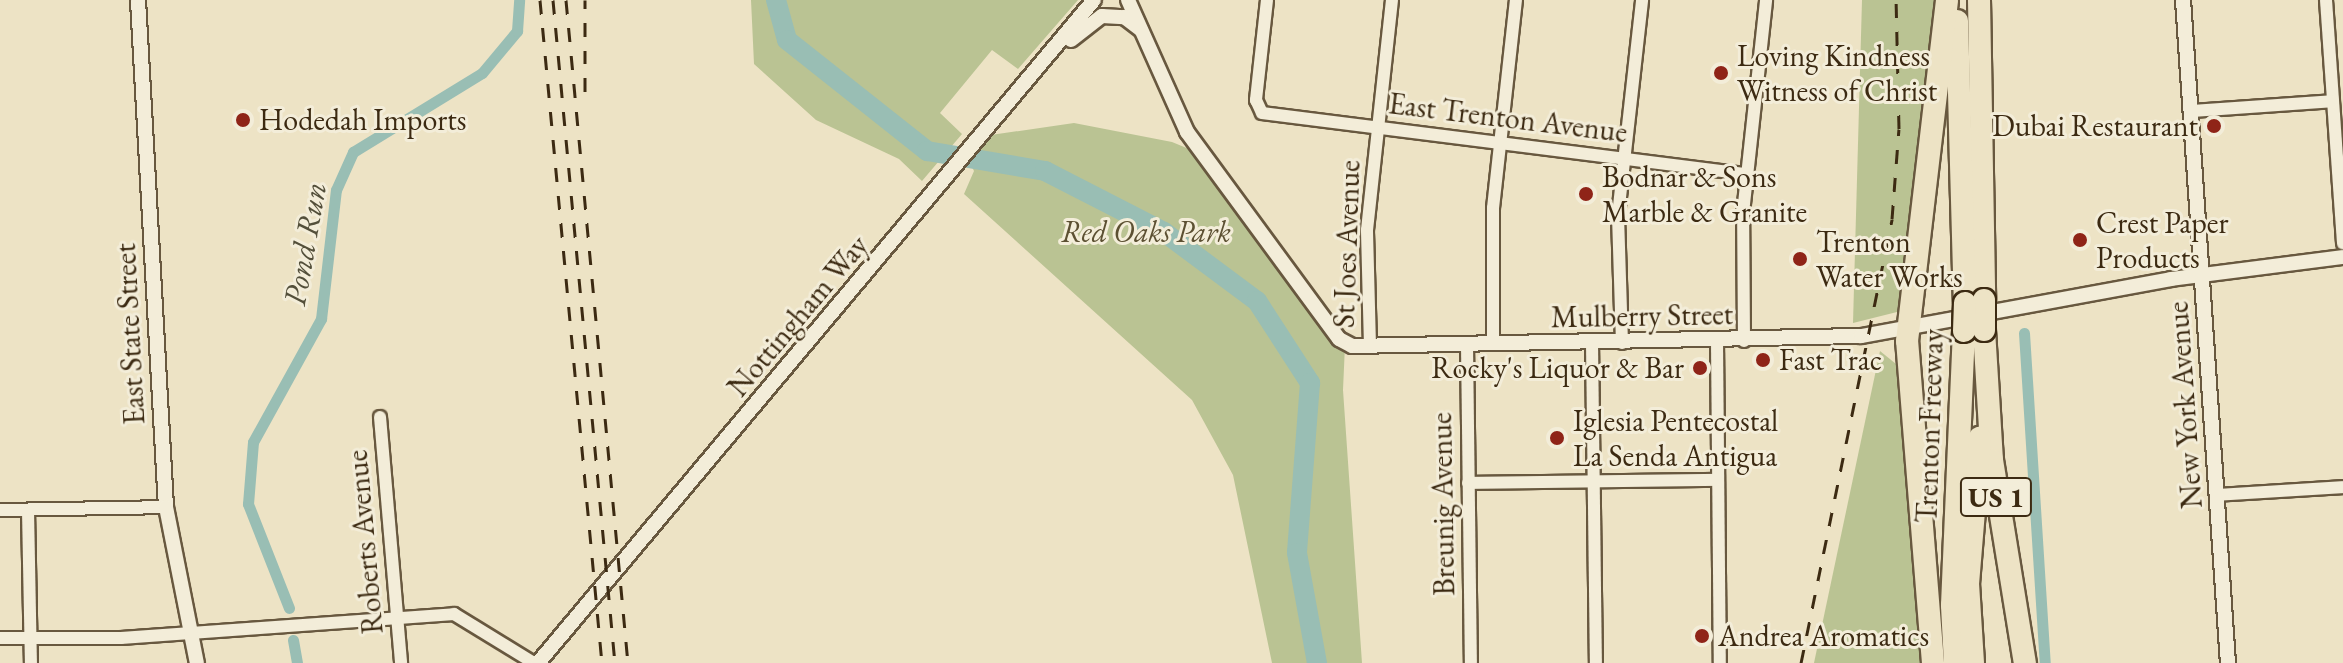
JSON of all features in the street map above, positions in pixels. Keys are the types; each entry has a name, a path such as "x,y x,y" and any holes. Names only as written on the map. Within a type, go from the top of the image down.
{"highway":[{"path":"1947,0 1911,328 1954,662"},
{"name":"Trenton Freeway","path":"1957,0 1974,302"},
{"name":"Trenton Freeway","path":"1954,662 1974,330 1979,0"},
{"name":"Trenton Freeway","path":"1974,330 1986,385 1997,500 2025,663"},
{"path":"1954,662 1986,385"}],"street":[{"name":"East State Street","path":"138,0 166,507 197,663"},
{"name":"Nottingham Way","path":"536,663 1052,55 1094,0"},
{"name":"Mulberry Street","path":"1128,0 1187,132 1339,339 1370,346 1744,341 1911,328 2202,275 2343,257"},
{"name":"East Trenton Avenue","path":"1267,0 1256,100 1262,113 1748,174"},
{"name":"St Joes Avenue","path":"1370,346 1367,230 1392,0"},
{"path":"1493,344 1493,208 1516,0"},
{"path":"1622,343 1618,215 1642,0"},
{"path":"1744,341 1748,174 1766,0"},
{"name":"New York Avenue","path":"2183,0 2228,663"},
{"path":"2326,0 2343,243"},
{"path":"1052,55 1102,16 1124,17 1143,32"},
{"path":"2191,111 2333,101"},
{"path":"1717,341 1720,663"},
{"path":"1592,343 1596,663"},
{"name":"Breunig Avenue","path":"1467,345 1471,663"},
{"name":"Roberts Avenue","path":"380,417 401,663"},
{"path":"1468,483 1718,480"},
{"path":"2216,495 2343,487"},
{"path":"0,510 166,507"},
{"path":"28,510 31,663"},
{"path":"0,638 189,634 397,618 465,617 536,663"}],"green space":[{"path":"751,0 1078,0 1018,69 992,50 940,113 962,134 922,181 899,159 816,120 754,64"},
{"path":"1862,0 1938,0 1901,311 1853,323"},
{"name":"Red Oaks Park","path":"1074,123 1172,142 1206,156 1345,345 1343,390 1362,663 1272,663 1233,475 1192,400 964,194 974,171 966,155 984,136"},
{"path":"1880,351 1896,364 1926,663 1814,663"}],"waterway":[{"name":"Pond Run","path":"289,608 248,504 253,442 321,319 336,190 353,152 482,73 517,31 519,0"},
{"path":"776,0 787,40 927,151 1045,171 1164,232 1257,301 1310,383 1297,553 1317,663"},
{"path":"2024,333 2045,663"},
{"name":"Pond Run","path":"293,640 297,663"}],"railway":[{"path":"540,0 602,663"},
{"path":"553,0 615,663"},
{"path":"566,0 628,663"},
{"path":"585,0 585,92"},
{"path":"1801,663 1892,219 1899,129 1896,0"}],"place":[{"name":"Loving Kindness Witness of Christ","path":"1721,73"},
{"name":"Hodedah Imports","path":"243,120"},
{"name":"Dubai Restaurant","path":"2214,126"},
{"name":"Bodnar & Sons Marble & Granite","path":"1586,194"},
{"name":"Crest Paper Products","path":"2080,240"},
{"name":"Trenton Water Works","path":"1800,259"},
{"name":"Fast Trac","path":"1763,360"},
{"name":"Rocky's Liquor & Bar","path":"1700,368"},
{"name":"Iglesia Pentecostal La Senda Antigua","path":"1557,438"},
{"name":"Andrea Aromatics","path":"1702,636"}]}
